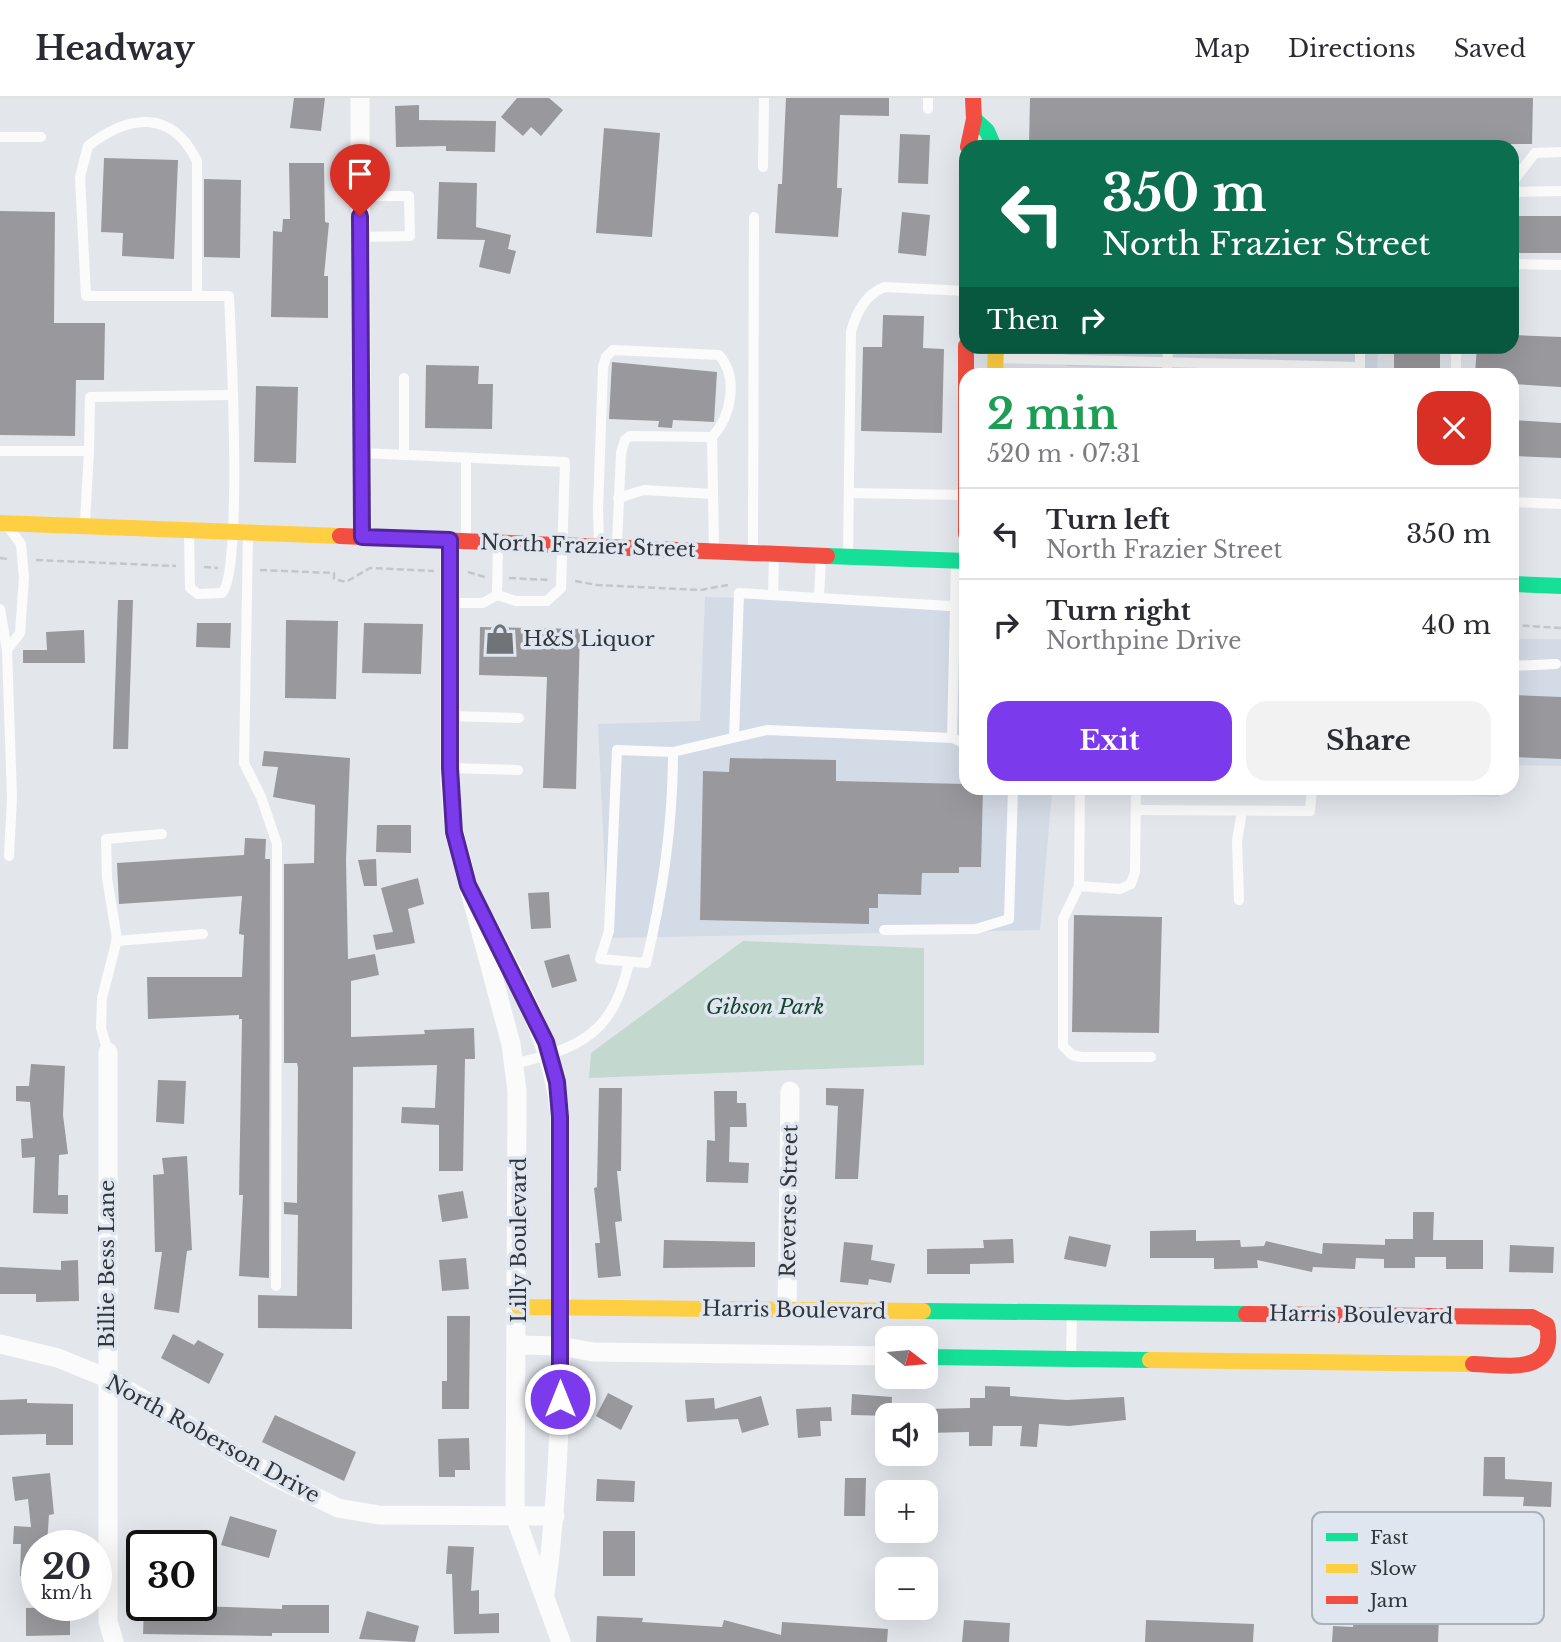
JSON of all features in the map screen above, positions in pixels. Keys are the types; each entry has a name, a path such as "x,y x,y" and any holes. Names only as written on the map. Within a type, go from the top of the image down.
{"street":[{"path":"360,98 362,537"},
{"path":"970,140 974,119 973,98"},
{"path":"974,119 987,131 991,140"},
{"name":"North Frazier Street","path":"2,526 189,530 959,561"},
{"name":"Lilly Boulevard","path":"458,541 450,572 450,768 454,832 511,1044 519,1162 515,1516 524,1547 545,1595 561,1642"},
{"path":"1519,584 1561,586"},
{"name":"Lilly Boulevard","path":"468,885 546,1042 557,1082 560,1117 560,1451 545,1595"},
{"name":"Billie Bess Lane","path":"108,1052 108,1620 114,1642"},
{"name":"Reverse Street","path":"787,1310 790,1091"},
{"name":"Harris Boulevard","path":"519,1307 1532,1317 1546,1325 1550,1338 1546,1355 1534,1364 1524,1365 938,1357"},
{"name":"North Roberson Drive","path":"0,1344 58,1358 107,1378 275,1477 338,1508 379,1516 555,1516"},
{"path":"518,1345 560,1346 593,1352 875,1356"}],"lane":[{"path":"763,167 764,98"},
{"path":"197,296 197,161 191,148 175,132 153,122 121,124 88,146 80,177 86,296 197,296 229,296 240,532 247,569 244,763 261,797 277,844 276,1286"},
{"path":"0,137 41,137"},
{"path":"1519,174 1535,153 1561,152"},
{"path":"1519,191 1561,191"},
{"path":"360,196 409,196 410,236 360,237"},
{"path":"753,552 754,217"},
{"path":"1519,264 1561,265"},
{"path":"848,556 852,332 855,316 874,291 885,287 959,291"},
{"path":"600,546 598,510 603,367 606,357 613,349 719,355 729,369 730,399 722,426 712,437 715,551"},
{"path":"1027,354 1288,368"},
{"path":"1167,368 1168,354"},
{"path":"404,379 404,455"},
{"path":"85,527 90,397 232,395"},
{"path":"617,547 621,453 625,440 630,436 712,437"},
{"path":"0,451 89,451"},
{"path":"361,453 565,462 561,588 547,601 516,601 497,595 484,603 450,603"},
{"path":"458,541 466,458"},
{"path":"618,498 644,490 713,494"},
{"path":"849,493 959,495"},
{"path":"1519,502 1561,504"},
{"path":"2,526 21,544 24,578 20,633 8,650"},
{"path":"189,530 190,588 203,595 226,590 240,532"},
{"path":"497,595 499,542"},
{"path":"773,595 774,553"},
{"path":"819,597 821,555"},
{"path":"734,737 739,593 959,606"},
{"path":"0,609 8,650 12,798 9,856"},
{"path":"952,738 959,635"},
{"path":"1519,666 1556,664"},
{"path":"450,716 519,718"},
{"path":"673,751 673,798 660,903 646,963 600,959 609,931 617,750 673,751 767,730 952,738 959,741"},
{"path":"450,768 518,770"},
{"path":"884,930 976,929 1009,919 1013,795"},
{"path":"1080,795 1079,886 1063,919 1063,1045 1072,1055 1081,1057 1151,1057"},
{"path":"1079,886 1120,889 1131,884 1135,872 1136,795"},
{"path":"1136,810 1310,811 1311,795"},
{"path":"1239,900 1237,841 1241,811"},
{"path":"108,1052 101,1028 102,998 116,941 106,839 162,834"},
{"path":"116,941 203,934"},
{"path":"513,1064 550,1055 596,1032 621,997 629,962"},
{"path":"1070,1359 1072,1313"}],"path":[{"path":"0,558 231,568"},
{"path":"247,569 334,573 334,579 346,582 370,568 588,582 597,585 700,590 736,586"},
{"path":"1519,625 1561,628"}],"shaded area":[{"path":"1065,354 1378,354 1377,368 1065,366"},
{"path":"705,597 959,604 959,795 1052,795 1040,930 608,938 598,724 700,721"},
{"path":"1519,639 1561,639 1561,766 1519,765"},
{"path":"1455,795 1499,795 1499,797"}],"green space":[{"name":"Gibson Park","path":"743,941 924,948 924,1065 589,1078 591,1053"}],"building":[{"path":"294,98 325,98 321,131 290,128"},
{"path":"517,98 549,98 563,110 541,136 531,127 523,136 501,117"},
{"path":"786,98 889,98 889,116 840,115 837,188 842,188 838,237 775,233 778,184 782,184"},
{"path":"1030,98 1533,98 1532,144 1519,144 1519,140 1029,140"},
{"path":"419,105 419,120 496,121 495,152 446,151 446,146 396,147 395,106"},
{"path":"604,128 660,133 652,237 596,233"},
{"path":"900,134 930,135 928,184 898,183"},
{"path":"104,158 178,160 174,259 122,256 123,233 101,232"},
{"path":"289,163 324,163 325,222 329,223 324,276 328,276 328,318 271,317 273,231 282,232 283,219 290,219"},
{"path":"204,179 241,180 240,258 204,257"},
{"path":"439,182 477,183 476,227 511,235 508,249 516,251 510,274 479,267 485,240 437,239"},
{"path":"0,211 55,212 54,323 105,323 104,380 76,380 75,436 0,435"},
{"path":"902,212 930,215 926,256 898,253"},
{"path":"1519,216 1561,216 1561,253 1519,253"},
{"path":"883,315 924,316 923,348 944,349 942,433 861,431 863,347 882,347"},
{"path":"1519,335 1561,337 1561,387 1519,384 1519,368 1475,368 1476,354 1519,354"},
{"path":"1394,354 1440,354 1440,368 1394,368"},
{"path":"612,362 717,372 714,422 673,420 672,428 658,427 659,421 609,419"},
{"path":"426,365 479,366 478,384 493,384 492,429 425,428"},
{"path":"256,386 298,387 296,463 254,462"},
{"path":"1519,420 1561,423 1561,458 1519,456"},
{"path":"118,600 133,600 128,749 113,749"},
{"path":"286,620 338,621 336,699 285,698"},
{"path":"197,623 231,623 230,648 196,647"},
{"path":"364,623 423,624 421,674 362,673"},
{"path":"480,627 580,629 576,789 543,788 547,677 479,675"},
{"path":"84,630 85,663 23,663 23,650 47,650 46,632"},
{"path":"1519,695 1561,697 1561,759 1519,757"},
{"path":"264,751 350,758 346,860 348,959 375,954 379,975 351,981 351,1037 425,1034 424,1030 474,1028 475,1059 465,1059 463,1171 439,1171 439,1125 401,1123 402,1107 435,1108 437,1065 353,1067 352,1329 258,1328 258,1295 297,1296 298,1215 284,1214 284,1202 297,1203 298,1068 297,1063 284,1063 284,864 314,863 315,805 273,797 278,767 262,766"},
{"path":"730,758 836,760 836,781 959,784 959,795 983,795 981,867 959,867 959,873 922,873 921,895 878,894 878,908 869,908 869,924 700,920 703,771 729,772"},
{"path":"377,825 411,825 411,853 376,852"},
{"path":"245,838 266,839 265,859 270,859 269,1278 239,1276 243,1195 239,1195 242,1019 239,1019 239,1015 148,1019 147,977 242,977 244,935 239,934 242,896 119,904 117,863 244,855"},
{"path":"376,859 377,886 364,886 358,860"},
{"path":"418,878 424,904 408,909 415,943 376,950 373,935 393,932 381,888"},
{"path":"549,892 551,928 531,929 528,893"},
{"path":"1074,915 1162,917 1159,1033 1072,1032"},
{"path":"569,954 577,981 552,988 544,961"},
{"path":"31,1064 65,1066 63,1115 68,1154 59,1155 58,1195 68,1195 68,1214 33,1213 35,1157 22,1158 21,1139 33,1138 30,1102 16,1101 16,1086 29,1086"},
{"path":"158,1080 186,1081 184,1124 156,1122"},
{"path":"599,1088 622,1088 621,1171 617,1171 622,1221 615,1222 621,1276 598,1278 595,1243 600,1243 594,1188 597,1187"},
{"path":"826,1088 864,1089 858,1179 835,1179 838,1106 826,1105"},
{"path":"714,1091 737,1091 737,1103 746,1103 747,1127 730,1127 729,1162 749,1163 748,1183 706,1182 707,1140 715,1141"},
{"path":"187,1156 192,1250 187,1251 179,1313 154,1309 162,1252 155,1252 153,1175 164,1174 162,1158"},
{"path":"463,1191 468,1218 442,1222 438,1195"},
{"path":"1413,1212 1434,1212 1433,1240 1483,1240 1483,1269 1446,1269 1446,1257 1415,1257 1415,1268 1384,1268 1384,1259 1356,1258 1355,1269 1313,1267 1312,1272 1257,1260 1258,1268 1214,1269 1214,1258 1150,1258 1150,1231 1196,1230 1196,1241 1240,1240 1241,1247 1264,1246 1266,1241 1322,1254 1323,1243 1385,1245 1385,1239 1413,1239"},
{"path":"1069,1236 1111,1245 1106,1267 1064,1259"},
{"path":"1013,1239 1014,1263 970,1264 970,1274 927,1274 927,1249 984,1248 983,1240"},
{"path":"664,1240 755,1242 755,1267 663,1268"},
{"path":"844,1242 873,1245 871,1260 895,1264 891,1283 869,1279 868,1285 840,1282"},
{"path":"1510,1245 1554,1247 1553,1273 1509,1272"},
{"path":"466,1258 469,1289 442,1291 439,1260"},
{"path":"78,1260 79,1301 36,1302 36,1294 0,1294 0,1267 61,1270 61,1261"},
{"path":"447,1316 470,1316 469,1409 442,1409 442,1381 447,1381"},
{"path":"173,1334 194,1345 198,1340 224,1354 209,1384 161,1358"},
{"path":"985,1386 1010,1387 1010,1396 1067,1400 1124,1397 1126,1420 1069,1426 1039,1424 1037,1447 1020,1446 1022,1426 993,1426 992,1446 969,1446 969,1432 938,1433 938,1409 970,1408 970,1398 985,1398"},
{"path":"608,1393 633,1406 621,1430 596,1416"},
{"path":"852,1394 892,1397 892,1403 875,1403 875,1416 851,1415"},
{"path":"761,1396 769,1425 742,1433 738,1419 687,1422 685,1400 714,1398 715,1409"},
{"path":"27,1399 27,1403 73,1404 73,1445 46,1445 46,1434 0,1435 0,1400"},
{"path":"831,1407 832,1421 820,1421 821,1436 798,1438 796,1409"},
{"path":"275,1415 356,1452 344,1481 262,1442"},
{"path":"469,1438 470,1470 455,1470 455,1477 439,1477 438,1439"},
{"path":"1484,1457 1505,1457 1505,1479 1552,1482 1551,1507 1523,1506 1524,1497 1483,1496"},
{"path":"50,1473 54,1514 49,1515 48,1530 21,1530 21,1544 13,1544 14,1526 31,1527 28,1499 15,1501 12,1477"},
{"path":"845,1478 866,1478 865,1516 844,1516"},
{"path":"597,1479 635,1481 634,1502 596,1501"},
{"path":"230,1516 277,1530 269,1558 221,1545"},
{"path":"603,1531 635,1531 635,1576 603,1576"},
{"path":"448,1546 474,1547 471,1591 479,1590 479,1614 499,1613 499,1633 454,1634 452,1574 446,1574"},
{"path":"282,1605 329,1605 329,1633 272,1633 272,1636 143,1634 144,1621 217,1621 217,1607 282,1609"},
{"path":"367,1611 419,1626 415,1642 359,1639"},
{"path":"597,1616 722,1627 724,1620 781,1635 782,1622 888,1629 887,1642 596,1642"},
{"path":"964,1620 1010,1623 1009,1642 962,1642"},
{"path":"1146,1620 1254,1624 1253,1642 1145,1642"},
{"path":"26,1621 70,1621 70,1635 26,1636"},
{"path":"1353,1624 1439,1624 1438,1642 1332,1642 1333,1626 1353,1627"}],"traffic: fast":[{"path":"974,119 987,131 991,140"},
{"path":"827,556 959,561"},
{"path":"1519,584 1561,586"},
{"path":"923,1311 1246,1314"},
{"path":"938,1357 1150,1360"}],"traffic: slow":[{"path":"995,368 996,354"},
{"path":"0,523 340,536"},
{"path":"519,1307 923,1311"},
{"path":"1150,1360 1473,1364"}],"traffic: jam":[{"path":"970,140 974,119 973,98"},
{"path":"966,354 966,368"},
{"path":"340,536 827,556"},
{"path":"1246,1314 1532,1317 1547,1325 1548,1341 1544,1353 1537,1360 1514,1366 1473,1364"}],"place":[{"name":"H&S Liquor","path":"500,639"}],"route":[{"path":"360,216 362,537 450,540 450,780 454,832 468,885 546,1042 557,1082 560,1117 560,1399"}]}
